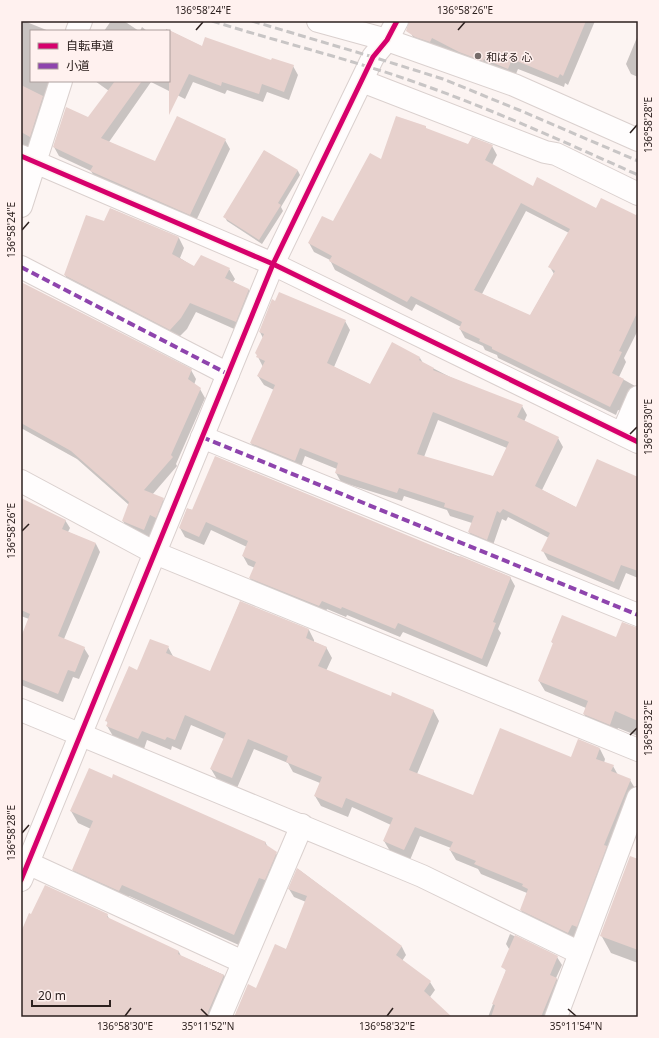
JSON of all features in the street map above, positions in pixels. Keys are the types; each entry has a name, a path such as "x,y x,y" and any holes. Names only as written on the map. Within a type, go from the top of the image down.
{"street":[{"path":"318,21 392,30 638,140"},
{"path":"243,962 23,868 80,735 273,264 373,57 392,30"},
{"path":"362,81 545,152 556,154 638,194"},
{"path":"21,206 28,159 61,82"},
{"path":"28,159 273,264 630,438 638,397"},
{"path":"21,267 228,374"},
{"path":"202,437 638,615"},
{"path":"21,481 155,553 638,750"},
{"path":"21,710 302,825 422,876 580,953"},
{"path":"556,1017 638,798"},
{"path":"220,1017 302,825"}],"building":[{"path":"409,21 586,21 563,76 560,74 558,78 512,59 508,69 484,59 483,61 459,52 432,38 430,42 415,37 406,31"},
{"path":"170,30 202,46 205,37 271,60 272,58 294,65 284,92 262,84 259,94 222,82 221,86 189,74 169,115"},
{"path":"114,82 141,82 101,138 155,161 177,116 226,139 190,215 90,171 93,166 53,147 66,107 88,117"},
{"path":"21,85 43,96 30,137 21,132"},
{"path":"396,116 426,126 426,128 468,144 472,137 493,145 485,160 533,186 537,177 596,208 601,198 638,216 638,311 619,351 622,352 612,373 624,379 610,407 492,349 492,347 479,341 480,339 459,329 462,322 411,296 407,302 329,261 332,256 308,243 322,216 333,221 370,153 381,159","holes":["521,203 570,229 548,267 555,271 530,315 474,290"]},
{"path":"264,150 298,170 278,203 281,205 259,240 223,217"},
{"path":"110,208 179,237 172,254 194,266 201,255 230,268 225,278 249,289 236,322 190,303 181,318 170,330 64,275 86,215 104,221"},
{"path":"21,282 192,369 188,379 201,388 171,455 173,457 144,490 164,498 156,518 150,515 144,530 122,521 129,502 71,451 21,423"},
{"path":"279,292 346,320 327,363 370,384 392,342 420,357 419,360 434,368 433,370 523,405 517,417 559,437 535,486 576,507 597,459 638,477 638,571 621,565 614,582 541,551 550,533 503,509 500,513 497,511 487,540 468,532 474,516 444,507 445,503 399,488 397,493 335,473 338,463 300,448 295,461 250,443 275,385 257,376 265,361 256,357 257,355 255,353 264,334 259,332 272,299 275,301","holes":["433,412 509,442 493,476 417,454"]},
{"path":"215,456 511,577 493,622 496,623 482,659 398,623 395,629 342,607 341,609 322,601 319,606 249,578 256,562 242,556 248,541 206,522 199,537 179,528 187,508 192,510"},
{"path":"21,498 66,520 62,529 96,543 58,636 85,647 75,672 68,670 58,694 21,679 21,637 30,614 21,610"},
{"path":"240,601 309,629 306,638 327,647 318,666 391,696 392,692 434,710 409,770 473,795 500,728 571,757 578,739 600,748 596,759 614,765 611,771 631,779 604,845 607,846 577,927 572,925 568,933 520,910 528,889 522,886 523,884 474,864 476,861 449,850 453,842 415,827 404,850 383,841 393,818 346,798 342,808 314,796 322,777 286,762 288,756 248,739 232,778 210,769 226,733 185,715 175,740 167,737 165,740 142,731 138,739 106,726 108,722 105,721 129,666 137,670 150,639 169,646 166,653 210,671"},
{"path":"562,615 616,637 622,622 638,628 638,721 615,711 610,725 583,714 588,701 538,681"},
{"path":"89,768 112,778 113,774 266,842 265,844 277,852 265,880 259,878 234,935 122,885 119,891 72,870 93,821 70,811"},
{"path":"630,856 638,859 638,950 600,936"},
{"path":"297,868 402,946 396,955 431,981 424,991 452,1017 234,1017 248,984 256,988 275,944 286,949 307,896 288,889"},
{"path":"45,885 108,914 107,917 179,951 178,954 224,975 208,1012 208,1017 21,1017 21,932 29,913 31,914"},
{"path":"515,935 558,956 550,975 557,978 541,1017 491,1017 495,1005 492,1004 506,970 501,967"}],"railway":[{"path":"212,21 423,85 504,116 638,175"},
{"path":"252,21 443,79 638,161"}],"marked path":[{"path":"21,267 228,374"},
{"path":"202,437 638,615"}],"cycle path":[{"path":"21,880 273,264 373,57 387,40 397,21"},
{"path":"21,156 273,264 638,442"}],"place":[{"name":"和ばる 心","path":"478,56"}]}
